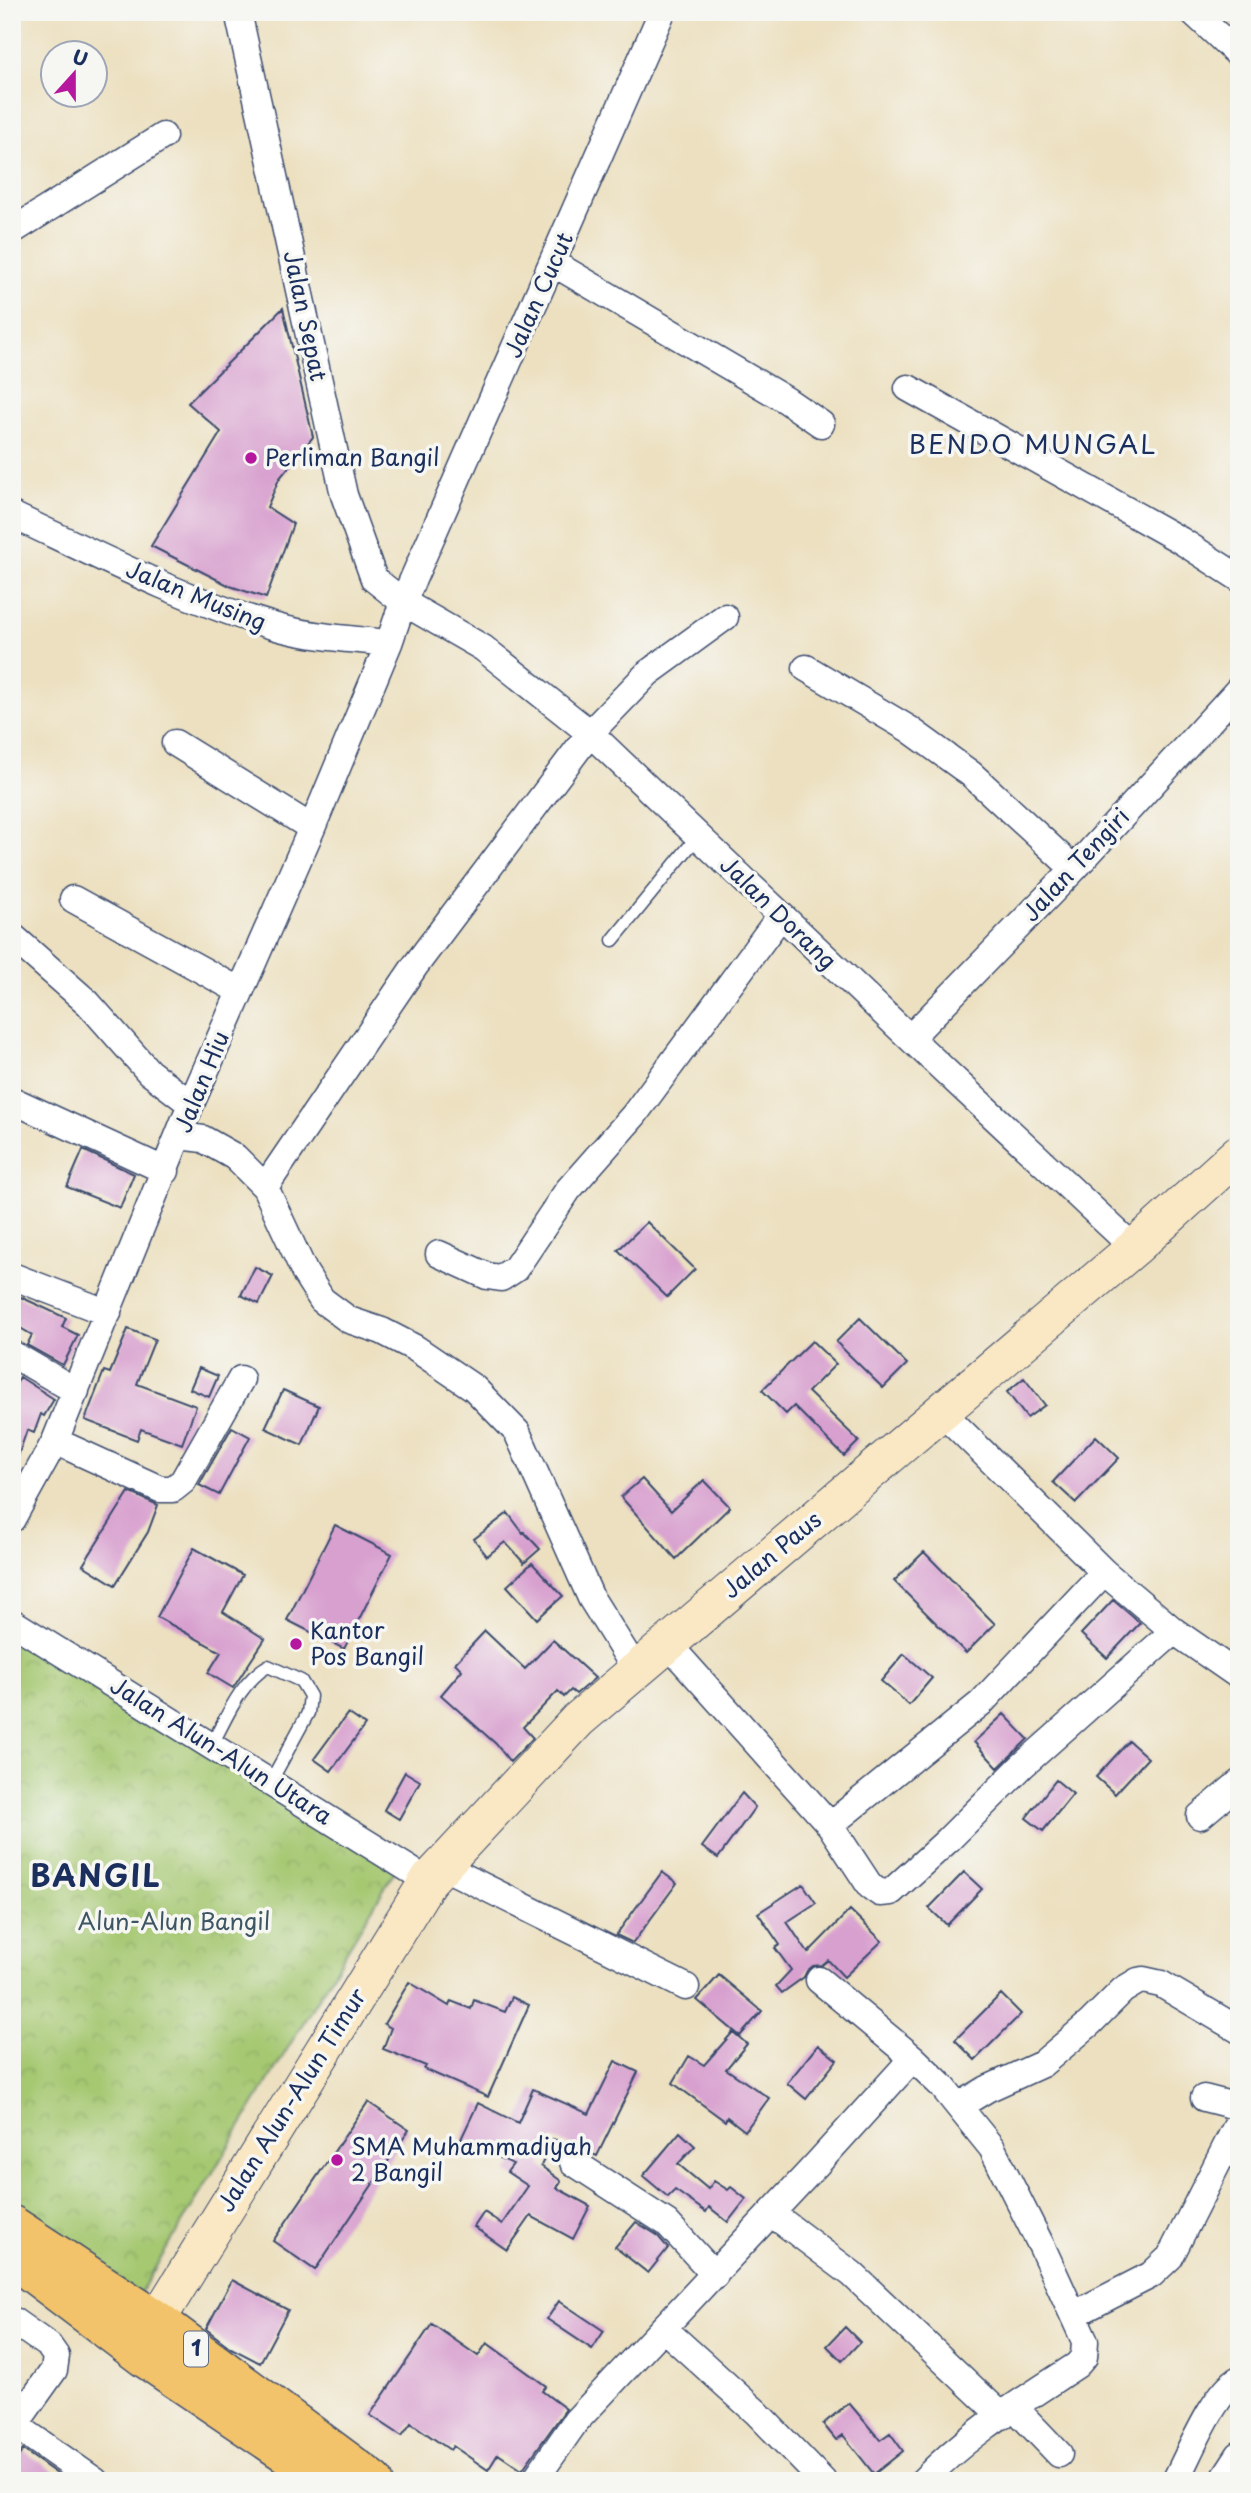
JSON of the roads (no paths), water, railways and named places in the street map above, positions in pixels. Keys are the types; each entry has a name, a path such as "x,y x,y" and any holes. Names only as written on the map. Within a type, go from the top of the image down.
{"highway":[{"name":"1","path":"12,2225 157,2320 374,2481"},
{"name":"1","path":"12,2258 143,2357 327,2481"}],"main road":[{"name":"Jalan Paus","path":"435,1873 578,1720 1134,1248 1239,1153"},
{"name":"Jalan Alun-Alun Timur","path":"157,2320 435,1873"}],"street":[{"name":"Jalan Sepat","path":"238,12 344,495 374,579 403,602"},
{"name":"Jalan Cucut","path":"403,602 416,578 663,12"},
{"path":"1193,12 1239,55"},
{"path":"12,231 163,136"},
{"path":"553,263 786,400 821,424"},
{"path":"908,388 1180,540 1239,578"},
{"name":"Jalan Musing","path":"12,515 149,580 265,624 315,635 389,643"},
{"name":"Jalan Hiu","path":"12,1520 55,1440 76,1391 191,1104 312,828 389,643 403,602"},
{"name":"Jalan Dorang","path":"403,602 483,648 590,733 1134,1248"},
{"path":"265,1187 415,966 590,733 648,673 725,617"},
{"path":"806,667 909,729 971,774 1074,869"},
{"name":"Jalan Tengiri","path":"910,1038 1074,869 1239,690"},
{"path":"174,743 312,828"},
{"path":"73,899 240,991"},
{"path":"439,1254 488,1276 500,1278 515,1269 568,1190 634,1115 781,915"},
{"path":"12,936 88,1003 149,1072 191,1104"},
{"path":"12,1100 166,1171"},
{"path":"180,1136 203,1139 235,1157 265,1187 305,1273 322,1300 349,1320 382,1331 415,1348 474,1388 517,1432 592,1598 636,1670"},
{"path":"12,1276 108,1313"},
{"path":"12,1354 76,1391"},
{"path":"55,1440 160,1489 173,1489 183,1481 241,1379"},
{"path":"942,1412 1104,1572 1174,1631 1239,1676"},
{"path":"830,1825 981,1703 1104,1572"},
{"name":"Jalan Alun-Alun Utara","path":"12,1622 271,1781 435,1873 687,1987"},
{"path":"667,1643 830,1825 870,1886 880,1893 891,1892 1022,1766 1174,1631"},
{"path":"1200,1816 1239,1783"},
{"path":"819,1980 913,2058 959,2106 992,2148 1085,2341 1084,2357 1077,2365 953,2452 923,2481"},
{"path":"959,2106 987,2089 1042,2064 1090,2023 1123,1990 1138,1981 1161,1984 1239,2030"},
{"path":"534,2481 576,2421 715,2275 913,2058"},
{"path":"1204,2098 1239,2107"},
{"path":"1073,2315 1151,2275 1170,2257 1239,2121"},
{"path":"573,2162 667,2223 715,2275"},
{"path":"771,2213 852,2274 1059,2454"},
{"path":"12,2320 49,2346 56,2356 54,2370 13,2426 95,2481"},
{"path":"663,2328 756,2412 823,2481"},
{"path":"1175,2481 1218,2400 1228,2385 1239,2379"},
{"path":"1222,2481 1239,2455"}],"lane":[{"path":"613,940 698,836"},
{"path":"212,1744 244,1687 255,1674 268,1666 301,1681 310,1696 308,1713 271,1781"}],"place":[{"name":"Perliman Bangil","path":"251,458"},
{"name":"Kantor Pos Bangil","path":"296,1644"},
{"name":"SMA Muhammadiyah 2 Bangil","path":"337,2160"}],"district":[{"name":"BENDO MUNGAL","path":"1033,445"},
{"name":"BANGIL","path":"96,1877"}],"park label":[{"name":"Alun-Alun Bangil","path":"174,1922"}]}
